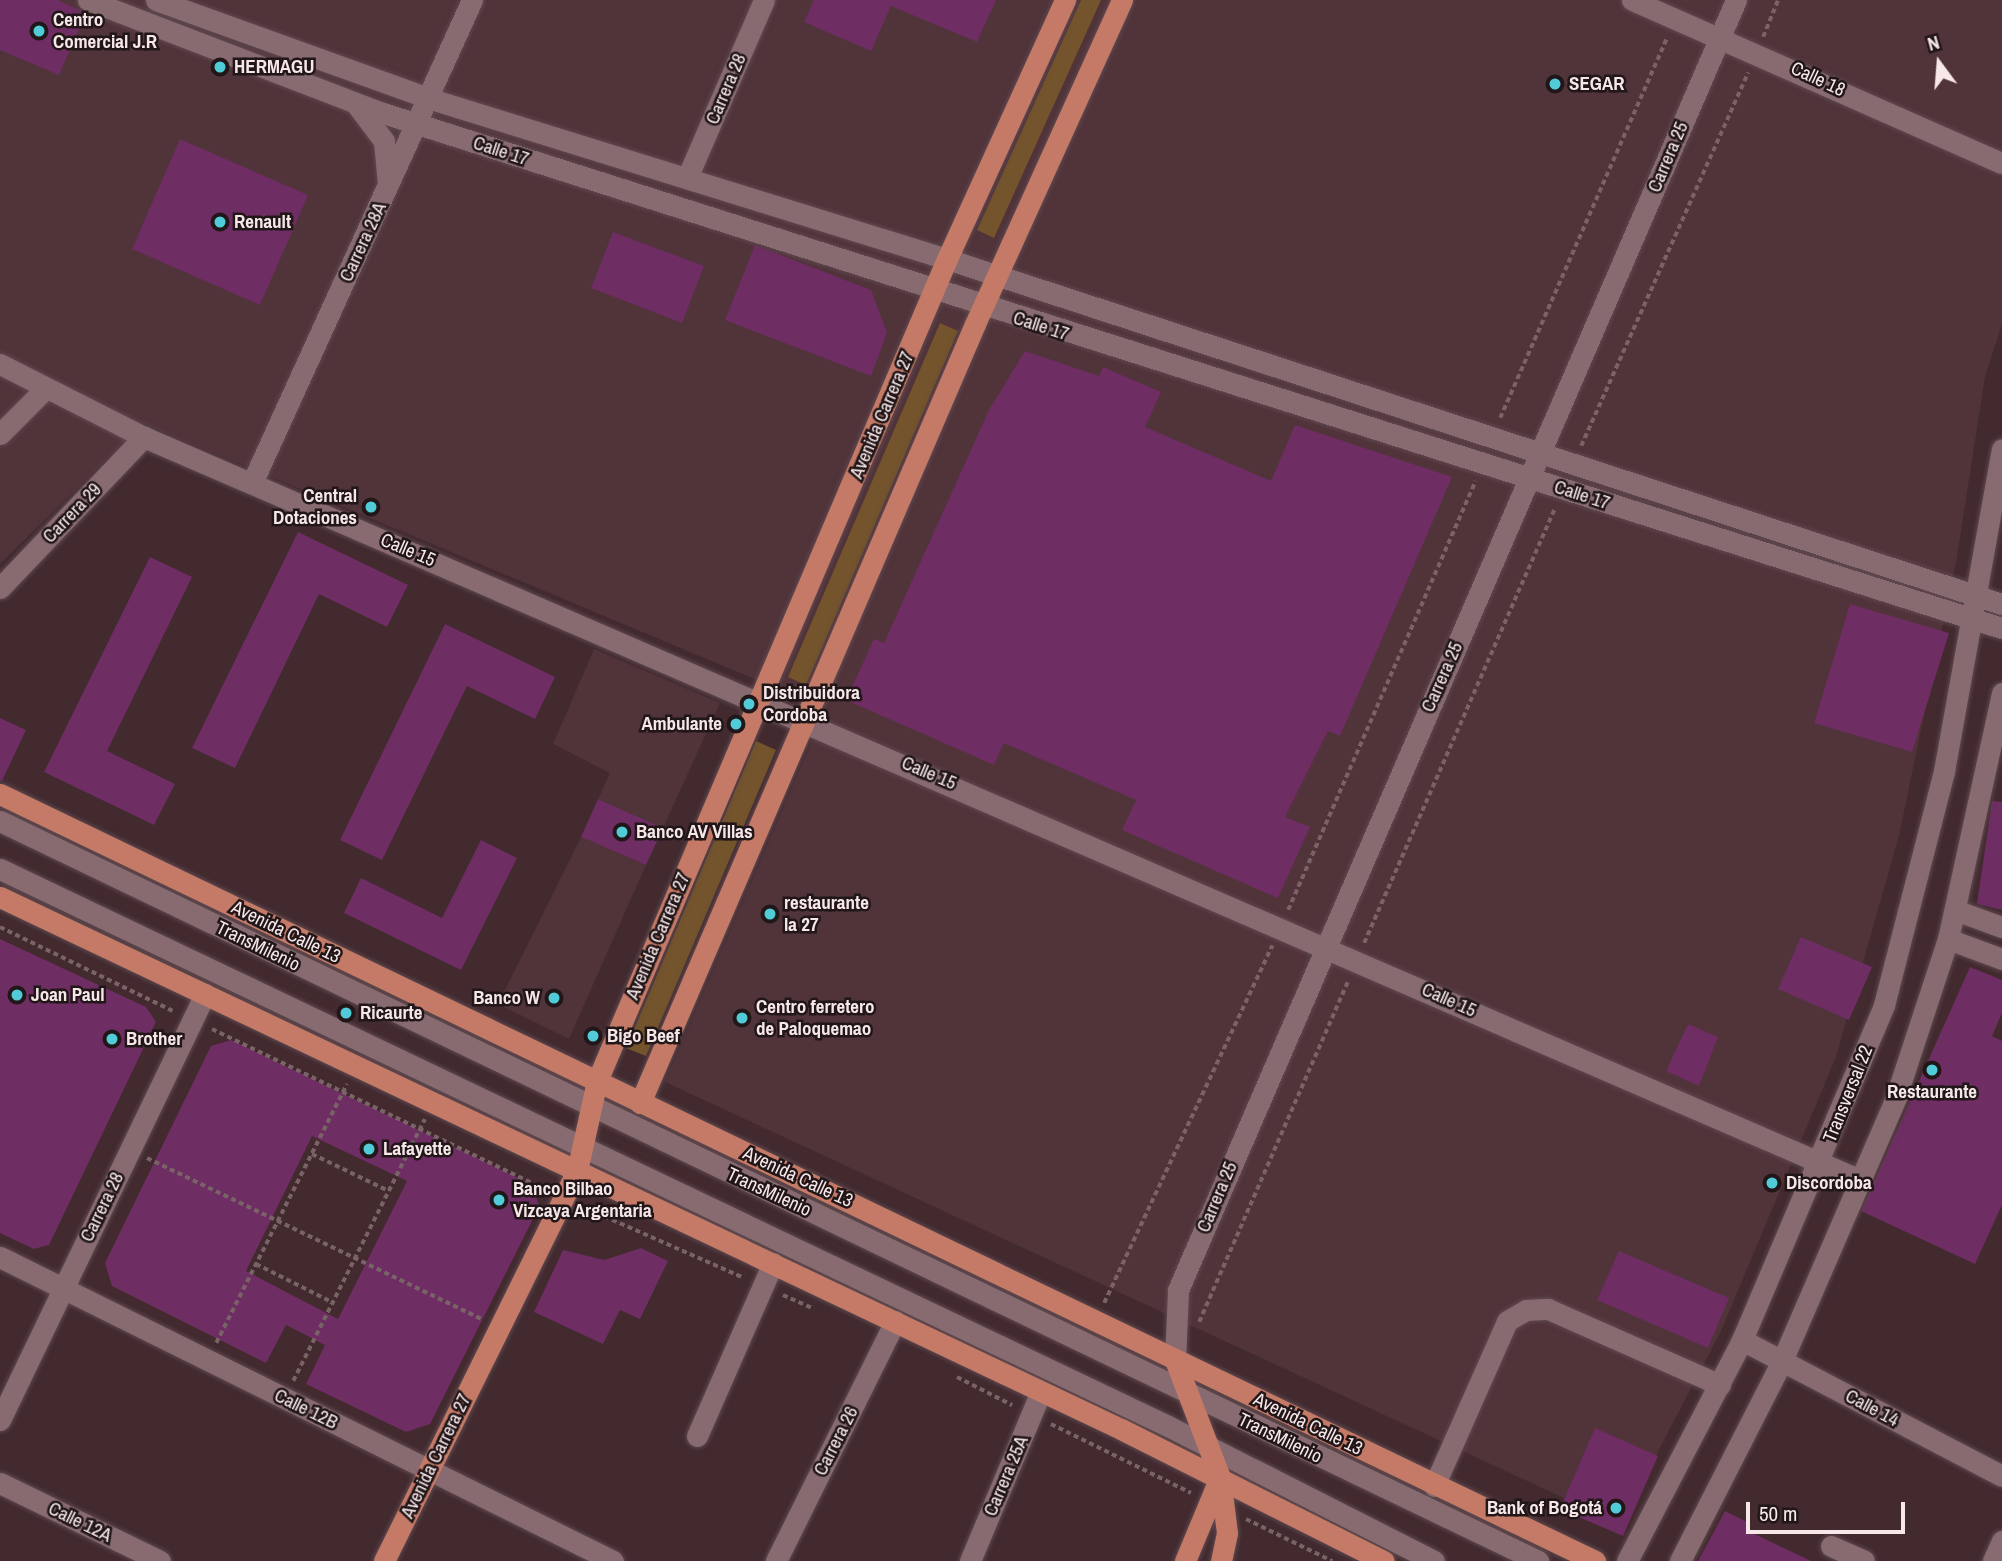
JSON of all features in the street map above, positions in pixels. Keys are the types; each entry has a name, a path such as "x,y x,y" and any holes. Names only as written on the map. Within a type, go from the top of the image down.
{"main road":[{"name":"Avenida Carrera 27","path":"384,1561 577,1171 597,1081 947,259 1065,0"},
{"path":"640,1103 982,307 1122,0"},
{"name":"Avenida Calle 13","path":"0,794 1434,1486 1595,1561"},
{"path":"0,897 1041,1391 1220,1477 1384,1561"},
{"path":"1175,1360 1220,1477 1218,1506 1221,1561"},
{"path":"1185,1561 1218,1506"}],"street":[{"name":"Calle 17","path":"88,0 354,103 935,289 982,307 2002,628"},
{"name":"Calle 17","path":"156,0 431,99 947,259 1493,434 2002,604"},
{"name":"Carrera 28A","path":"252,483 388,186 431,99 472,0"},
{"name":"Carrera 28","path":"687,178 764,0"},
{"name":"Calle 18","path":"1632,0 1757,51 2002,163"},
{"name":"Carrera 25","path":"1175,1360 1178,1290 1325,944 1736,0"},
{"path":"354,103 384,142 388,186"},
{"name":"Calle 15","path":"0,364 44,390 144,437 761,699 1860,1180"},
{"path":"0,434 44,390"},
{"name":"Carrera 29","path":"0,588 144,437"},
{"name":"Transversal 22","path":"1627,1561 1742,1340 1821,1163 1902,945 1972,619 2002,449"},
{"path":"1680,1561 1782,1361 1896,1097 1948,939 2002,693"},
{"name":"TransMilenio","path":"0,821 591,1108 1538,1561"},
{"name":"TransMilenio","path":"0,869 1208,1445 1434,1561"},
{"path":"1955,910 2002,927"},
{"path":"1948,939 2002,959"},
{"name":"Carrera 28","path":"0,1420 5,1397 62,1289 205,994"},
{"name":"Calle 12B","path":"0,1257 613,1561"},
{"path":"697,1436 773,1263"},
{"path":"1434,1486 1507,1321 1526,1310 1548,1309 1720,1385"},
{"name":"Carrera 26","path":"776,1561 895,1321"},
{"name":"Calle 14","path":"1742,1340 2002,1476"},
{"name":"Carrera 25A","path":"970,1561 1041,1391"},
{"name":"Calle 12A","path":"0,1483 160,1561"},
{"path":"1993,1561 2002,1541"},
{"path":"1831,1546 1864,1561"}],"path":[{"path":"1575,461 1757,51 1777,0"},
{"path":"1493,434 1675,18"},
{"path":"1103,1305 1281,926 1482,464"},
{"path":"1194,1333 1563,490"},
{"path":"0,927 522,1179"},
{"path":"207,1360 357,1066"},
{"path":"285,1399 434,1103"},
{"path":"130,1149 499,1328"},
{"path":"312,1154 390,1192"},
{"path":"599,1214 824,1314"},
{"path":"256,1264 334,1303"},
{"path":"947,1372 1332,1561"}],"shaded area":[{"path":"0,0 2002,0 2002,324 1985,377 1957,557 1899,836 1836,1057 1721,1331 1620,1524 665,1082 826,709 143,423 0,564"},
{"path":"1081,0 1101,0 994,238 977,230"},
{"path":"940,323 958,331 806,685 788,677"},
{"path":"594,649 720,703 663,828 598,799 610,773 553,744"},
{"path":"756,741 776,750 646,1056 626,1048"},
{"path":"581,837 646,865 569,1039 498,1004"}],"building":[{"name":"Centro Comercial J.R","path":"0,0 58,0 86,13 59,75 0,50"},
{"path":"814,0 996,0 977,42 891,6 871,51 804,22"},
{"name":"Renault","path":"180,139 308,195 260,305 132,249"},
{"path":"613,232 704,266 682,323 591,288"},
{"path":"755,245 871,290 887,333 871,376 725,320"},
{"path":"1025,351 1099,376 1103,367 1161,392 1145,427 1271,481 1295,425 1452,477 1340,736 1328,731 1285,817 1310,827 1278,898 1122,830 1136,800 1004,743 994,765 846,700 874,639 884,643 989,410"},
{"path":"298,532 408,585 387,627 319,594 235,768 192,748"},
{"path":"150,557 192,577 107,751 175,784 154,825 44,772"},
{"path":"1850,604 1949,633 1912,752 1814,723"},
{"path":"445,624 555,677 535,719 467,686 382,860 340,840"},
{"path":"0,718 26,730 2,781 0,781"},
{"name":"Banco AV Villas","path":"598,799 663,828 646,865 581,837"},
{"path":"1992,801 2002,802 2002,910 1977,904"},
{"path":"481,840 517,858 461,970 344,913 361,878 442,918"},
{"path":"1801,937 1872,967 1849,1020 1778,989"},
{"path":"0,939 146,1007 156,1022 49,1245 34,1249 0,1233"},
{"path":"1970,967 2002,980 2002,1013 1992,1036 2002,1041 2002,1205 1975,1264 1861,1211"},
{"path":"1688,1024 1718,1037 1699,1086 1666,1071"},
{"path":"231,1040 533,1185 539,1207 430,1424 406,1432 306,1384 325,1345 286,1325 266,1363 112,1286 105,1263 211,1046","holes":["312,1136 407,1181 338,1319 246,1271"]},
{"path":"641,1248 668,1261 640,1319 620,1310 603,1344 534,1312 563,1250 604,1260"},
{"path":"1619,1251 1729,1298 1708,1348 1597,1300"},
{"path":"1595,1428 1658,1456 1623,1536 1560,1509"},
{"path":"1725,1511 1749,1523 1746,1530 1811,1561 1698,1561"}],"place":[{"name":"Centro Comercial J.R","path":"39,31"},
{"name":"HERMAGU","path":"220,67"},
{"name":"SEGAR","path":"1555,84"},
{"name":"Renault","path":"220,222"},
{"name":"Central Dotaciones","path":"371,507"},
{"name":"Distribuidora Cordoba","path":"749,704"},
{"name":"Ambulante","path":"736,724"},
{"name":"Banco AV Villas","path":"622,832"},
{"name":"restaurante la 27","path":"770,914"},
{"name":"Joan Paul","path":"17,995"},
{"name":"Banco W","path":"554,998"},
{"name":"Ricaurte","path":"346,1013"},
{"name":"Centro ferretero de Paloquemao","path":"742,1018"},
{"name":"Bigo Beef","path":"593,1036"},
{"name":"Brother","path":"112,1039"},
{"name":"Restaurante","path":"1932,1070"},
{"name":"Lafayette","path":"369,1149"},
{"name":"Discordoba","path":"1772,1183"},
{"name":"Banco Bilbao Vizcaya Argentaria","path":"499,1200"},
{"name":"Bank of Bogotá","path":"1616,1508"}]}
